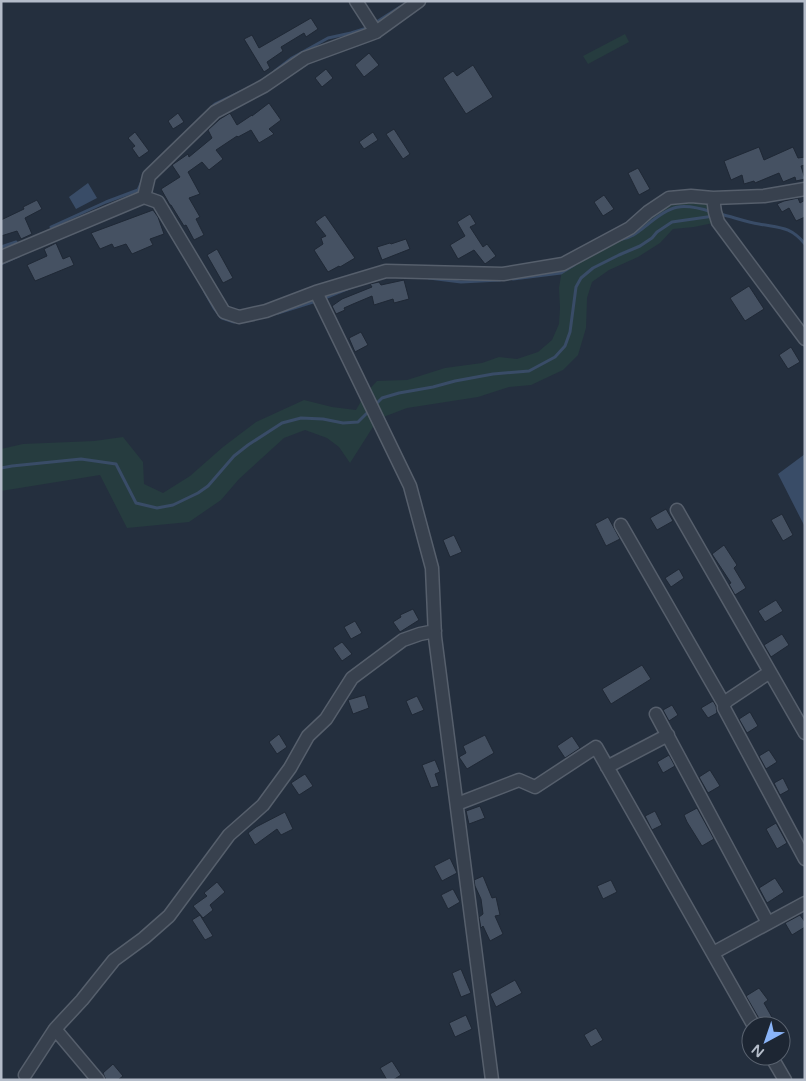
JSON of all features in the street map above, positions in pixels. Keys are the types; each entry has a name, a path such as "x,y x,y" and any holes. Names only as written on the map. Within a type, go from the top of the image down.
{"street":[{"path":"356,1 376,32"},
{"path":"144,197 149,176 215,112 264,86 304,58 376,32 419,1"},
{"path":"1,257 144,197 158,202 224,312 239,317 266,311 316,292 386,271 503,274 563,264 630,228 648,212 669,198 691,196 713,198 764,196 805,189"},
{"path":"713,198 714,212 718,222 805,339"},
{"path":"316,292 410,486 432,568 435,631 492,1080"},
{"path":"676,510 805,733"},
{"path":"621,525 724,704 724,708 742,743 805,859"},
{"path":"25,1078 55,1029 82,1000 114,960 144,938 169,916 229,834 263,806 290,768 308,736 326,718 352,678 403,640 435,631"},
{"path":"724,704 770,672"},
{"path":"656,714 768,923"},
{"path":"607,767 668,735"},
{"path":"457,804 519,780 535,787 596,747 748,1016"},
{"path":"713,954 805,903"},
{"path":"55,1029 98,1080"},
{"path":"776,1066 784,1080"}],"green space":[{"path":"625,34 629,42 588,64 583,56"},
{"path":"669,198 713,198 718,222 673,229 660,243 638,257 609,270 592,282 587,298 586,328 578,355 563,370 531,385 509,387 478,397 407,408 378,419 350,463 339,447 327,438 305,430 284,438 239,479 221,500 189,522 127,528 100,475 1,491 1,449 23,444 94,441 123,437 143,462 144,484 163,493 190,476 223,447 256,422 304,400 332,407 356,410 365,394 377,381 407,380 445,368 482,363 499,357 517,359 538,352 552,340 559,324 559,288 563,264"}],"water":[{"path":"88,183 97,198 76,209 69,197"},
{"path":"805,454 805,527 778,474"}],"building":[{"path":"311,18 318,29 306,37 304,33 281,47 283,51 267,62 270,68 264,72 244,39 252,35 259,48"},
{"path":"369,53 379,65 364,77 355,65"},
{"path":"473,65 493,97 466,114 443,78 453,71 457,76"},
{"path":"326,69 333,78 322,87 315,78"},
{"path":"269,103 281,120 269,129 274,134 259,143 251,130 237,136 216,150 223,159 209,170 202,162 188,172 200,194 189,198 200,217 196,219 204,235 194,240 161,189 180,177 172,165 188,154 189,157 212,138 208,130 220,119 230,113 237,125"},
{"path":"178,113 184,122 173,129 168,121"},
{"path":"394,129 410,154 403,159 386,134"},
{"path":"135,132 149,151 139,158 132,148 135,146 128,138"},
{"path":"373,132 378,140 364,149 359,142"},
{"path":"759,147 764,160 793,147 798,158 805,157 805,165 801,166 805,179 796,181 795,177 783,182 779,173 755,183 754,181 744,184 742,175 731,180 724,161"},
{"path":"638,168 650,189 639,195 628,173"},
{"path":"604,195 614,209 603,216 594,202"},
{"path":"798,198 800,203 805,200 805,217 796,221 789,208 782,212 777,204"},
{"path":"37,200 42,209 25,218 32,234 21,239 17,231 1,236 1,220 24,209 23,207"},
{"path":"153,210 158,217 164,234 150,239 153,245 132,254 126,244 114,248 112,244 100,249 91,233"},
{"path":"470,214 476,224 470,227 483,247 487,244 496,256 485,264 474,250 458,259 450,245 465,236 457,222"},
{"path":"325,215 355,258 328,272 314,250 323,244 321,238 326,236 315,222"},
{"path":"406,239 410,249 382,260 377,247"},
{"path":"56,243 63,259 70,256 74,265 35,281 27,265 47,256 44,249"},
{"path":"217,249 233,278 223,283 207,255"},
{"path":"404,280 409,299 394,303 393,299 374,305 372,296 344,308 345,310 336,314 332,306 342,299 372,287 370,284 379,282 381,285"},
{"path":"749,286 764,309 745,321 730,298"},
{"path":"361,332 368,345 355,352 349,338"},
{"path":"791,347 800,362 788,369 779,355"},
{"path":"666,509 673,521 657,530 650,518"},
{"path":"782,514 793,535 783,541 771,520"},
{"path":"608,517 620,539 606,546 595,524"},
{"path":"454,535 462,552 450,557 443,540"},
{"path":"724,545 737,565 734,568 746,588 735,595 729,584 731,583 712,554"},
{"path":"679,569 684,578 671,587 665,578"},
{"path":"776,600 783,611 765,622 758,611"},
{"path":"413,609 419,620 400,632 393,622 401,617 400,615"},
{"path":"355,621 362,633 351,639 344,627"},
{"path":"782,634 789,645 771,657 764,645"},
{"path":"342,642 352,654 342,661 333,648"},
{"path":"642,665 651,679 611,704 602,689"},
{"path":"365,695 369,708 353,714 348,700"},
{"path":"417,696 424,710 412,715 406,701"},
{"path":"713,701 717,713 708,718 701,708"},
{"path":"672,705 678,715 669,721 663,710"},
{"path":"750,712 758,726 747,733 739,719"},
{"path":"279,734 287,747 277,754 269,742"},
{"path":"485,735 494,753 467,769 459,757 466,753 463,746"},
{"path":"572,736 580,748 565,758 557,746"},
{"path":"769,750 777,762 766,769 759,756"},
{"path":"669,755 675,766 663,773 657,762"},
{"path":"435,760 440,772 435,774 439,786 431,788 422,765"},
{"path":"710,770 720,786 708,793 699,777"},
{"path":"305,774 313,786 299,795 291,783"},
{"path":"783,778 789,790 780,795 774,783"},
{"path":"480,806 485,818 469,824 466,811"},
{"path":"697,808 714,839 702,846 684,815"},
{"path":"655,811 662,825 652,830 645,816"},
{"path":"285,812 293,829 281,835 277,829 255,845 248,833"},
{"path":"776,823 787,843 777,849 766,829"},
{"path":"450,858 457,873 442,881 434,866"},
{"path":"483,876 492,898 496,897 500,915 495,916 503,934 490,941 483,926 481,928 479,917 483,914 481,899 474,880"},
{"path":"775,878 784,892 767,903 759,888"},
{"path":"611,880 617,892 603,899 597,886"},
{"path":"217,882 225,892 210,905 213,910 203,918 193,906 207,896 204,893"},
{"path":"453,889 460,902 448,909 441,895"},
{"path":"200,915 213,936 205,940 192,920"},
{"path":"800,915 805,922 805,927 792,935 785,923"},
{"path":"461,969 471,993 461,997 452,973"},
{"path":"515,980 522,993 496,1007 490,994"},
{"path":"759,988 768,1000 764,1003 771,1016 758,1016 746,996"},
{"path":"466,1015 472,1029 455,1037 449,1023"},
{"path":"596,1028 603,1040 591,1047 584,1035"},
{"path":"392,1061 401,1075 393,1080 387,1080 380,1068"},
{"path":"113,1064 123,1076 118,1080 106,1080 103,1073"}],"waterway":[{"path":"375,23 400,7"},
{"path":"275,71 292,58 328,38 367,28"},
{"path":"211,108 215,104 240,92"},
{"path":"51,227 138,190 142,181"},
{"path":"619,240 634,235 670,209 684,206 712,212"},
{"path":"720,214 784,229 800,238 805,244"},
{"path":"374,406 382,398 399,393 493,374 529,371 555,357 565,346 570,332 576,287 581,278 593,268 640,246 672,222 714,216"},
{"path":"1,247 16,242"},
{"path":"1,264 19,256"},
{"path":"513,279 561,273 574,265"},
{"path":"429,278 461,282 500,280"},
{"path":"327,297 352,287"},
{"path":"205,292 222,318 234,322"},
{"path":"278,313 313,302"},
{"path":"1,468 81,459 116,464 136,503 157,508 173,505 198,493 208,486 234,456 282,423 301,418 323,419 343,423 358,422 370,410"}]}
